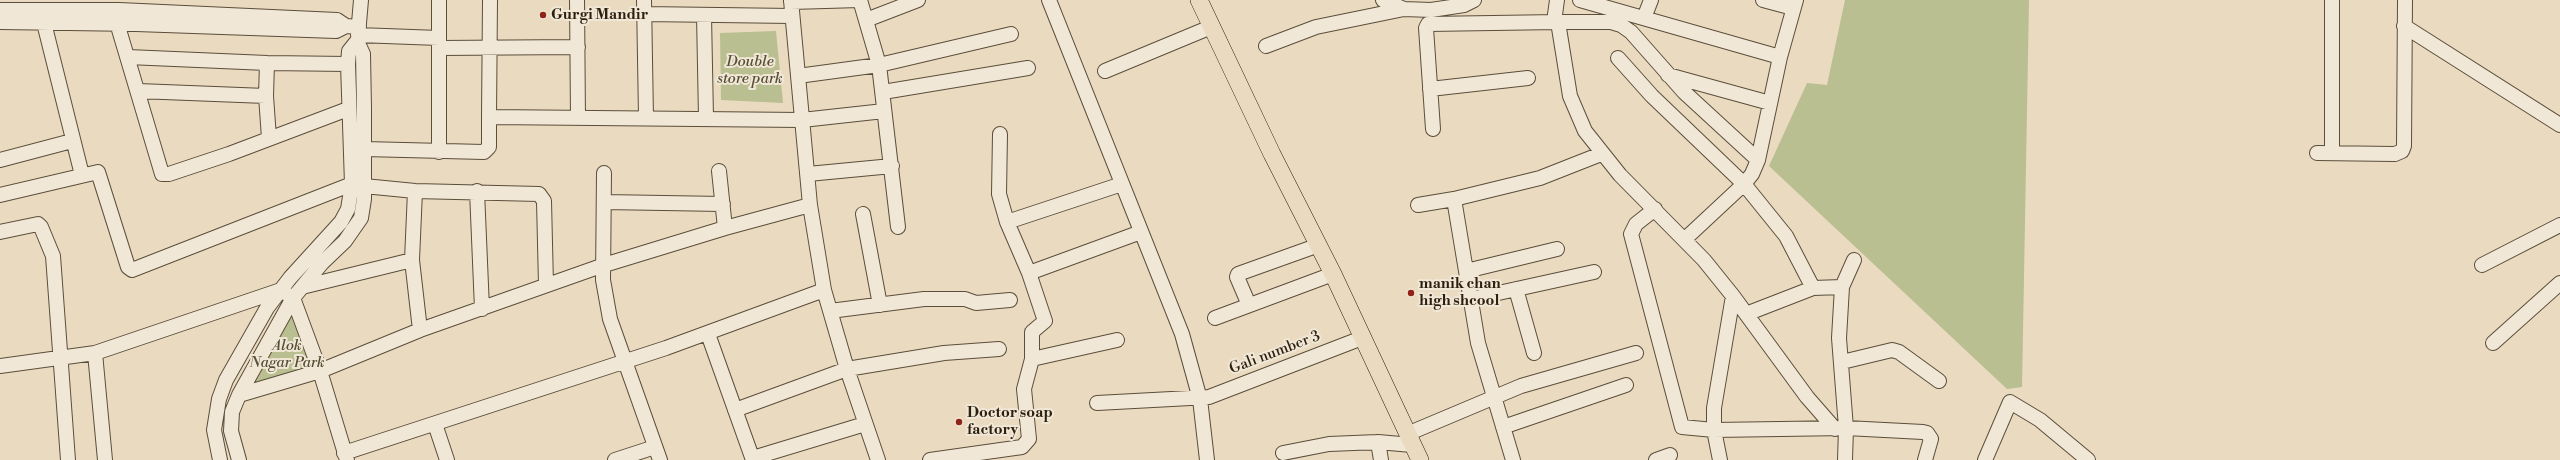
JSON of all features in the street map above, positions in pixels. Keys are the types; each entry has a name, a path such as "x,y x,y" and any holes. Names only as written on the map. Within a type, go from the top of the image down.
{"main road":[{"path":"1199,0 1272,154 1333,274 1420,460"}],"street":[{"path":"239,460 231,431 232,412 239,395 293,298 358,224 364,205 358,185 348,109 349,51 355,32 361,0"},
{"path":"439,0 439,152"},
{"path":"364,149 439,152 486,151 489,147 490,0"},
{"path":"578,0 578,118"},
{"path":"646,117 644,7 704,15 860,0 879,65 898,227"},
{"path":"866,20 918,0"},
{"path":"1049,0 1182,334 1207,460"},
{"path":"1383,0 1404,9"},
{"path":"1266,46 1316,27 1404,9 1432,5 1464,5 1474,0"},
{"path":"1557,0 1556,22 1570,96 1585,131 1601,154 1685,239 1733,296 1808,397 1840,428"},
{"path":"1580,0 1780,57"},
{"path":"1644,18 1651,0"},
{"path":"1685,239 1744,184 1752,174 1758,160 1780,57 1795,4 1763,0"},
{"path":"2332,0 2332,153"},
{"path":"2317,153 2395,154 2402,151 2404,146 2404,0"},
{"path":"791,6 810,205 824,290 847,369 878,460"},
{"path":"0,10 119,10 321,19 336,20 355,32 363,54 364,149 358,185 344,217 267,308 226,380 219,399 214,430 215,443 220,460"},
{"path":"704,15 706,118"},
{"path":"1433,129 1426,28 1431,22 1596,21 1621,25 1631,32 1668,75 1758,160"},
{"path":"0,22 117,23 336,31 355,32 439,43 489,47 578,47"},
{"path":"44,22 72,141 82,176"},
{"path":"117,23 162,174 169,174 229,154 348,109"},
{"path":"2404,26 2560,125"},
{"path":"1105,71 1211,27"},
{"path":"798,76 879,65 1011,34"},
{"path":"128,57 267,63 348,64"},
{"path":"1618,58 1652,96 1744,184 1786,236 1812,288"},
{"path":"267,63 266,96 269,138"},
{"path":"883,92 1028,68"},
{"path":"1668,75 1770,103"},
{"path":"1430,88 1528,78"},
{"path":"138,91 266,96"},
{"path":"489,117 646,117 802,120 884,111"},
{"path":"930,460 1026,444 1029,439 1024,389 1032,359 1032,332 1045,321 1029,273 1007,222 999,194 1000,134"},
{"path":"1,156 72,141"},
{"path":"1418,205 1454,199 1540,178 1601,154"},
{"path":"808,174 892,166"},
{"path":"0,195 82,176 96,171 99,174 128,268 132,270 358,185 415,191 477,191 539,194 542,197 546,285"},
{"path":"719,171 725,228"},
{"path":"604,173 603,280 610,319 626,360 660,460"},
{"path":"1007,222 1122,184"},
{"path":"415,191 412,260 420,330"},
{"path":"477,191 482,309"},
{"path":"1454,199 1478,343 1513,460"},
{"path":"604,202 723,204"},
{"path":"239,395 320,371 420,330 604,265 725,228 810,205"},
{"path":"1655,209 1636,224 1631,234 1680,425 1714,430 1840,428 1927,433 1931,439 1925,460"},
{"path":"863,214 880,305"},
{"path":"0,232 35,224 41,228 54,263 68,460"},
{"path":"2482,265 2560,225"},
{"path":"1029,273 1141,232"},
{"path":"1249,305 1237,277 1238,274 1319,245"},
{"path":"1466,271 1557,249"},
{"path":"302,287 412,260"},
{"path":"1845,460 1840,428 1842,362 1839,338 1842,287 1854,260"},
{"path":"1471,299 1594,272"},
{"path":"1215,318 1333,274"},
{"path":"2493,344 2560,283"},
{"path":"1746,314 1812,288 1842,287"},
{"path":"1516,289 1534,353"},
{"path":"281,290 293,298 320,371 346,456 435,424 708,334 824,290"},
{"path":"0,366 60,360 95,353 281,290"},
{"path":"1720,460 1714,430 1714,408 1733,296"},
{"path":"830,311 924,299 965,298 976,303 1010,300"},
{"path":"708,334 753,459 865,424"},
{"name":"Gali number 3","path":"1097,403 1194,399 1362,338"},
{"path":"1032,359 1117,340"},
{"path":"735,410 847,369 944,353 999,349"},
{"path":"1842,362 1892,350 1899,352 1939,381"},
{"path":"95,353 105,460"},
{"path":"1283,453 1329,444 1410,439 1494,396 1544,378 1636,353"},
{"path":"1503,427 1626,386"},
{"path":"1985,460 2010,402 2040,420 2088,460"},
{"path":"435,424 447,460"},
{"path":"1378,442 1381,460"},
{"path":"615,460 655,447"},
{"path":"1656,460 1670,455"}],"green space":[{"path":"1845,0 2029,0 2022,387 2007,389 1769,166 1807,83 1827,85"},
{"name":"Double store park","path":"776,31 783,103 721,100 720,33"},
{"name":"Alok Nagar Park","path":"292,306 309,365 249,388"}],"place":[{"name":"Gurgi Mandir","path":"543,15"},
{"name":"manik chan high shcool","path":"1411,293"},
{"name":"Doctor soap factory","path":"959,422"}]}
